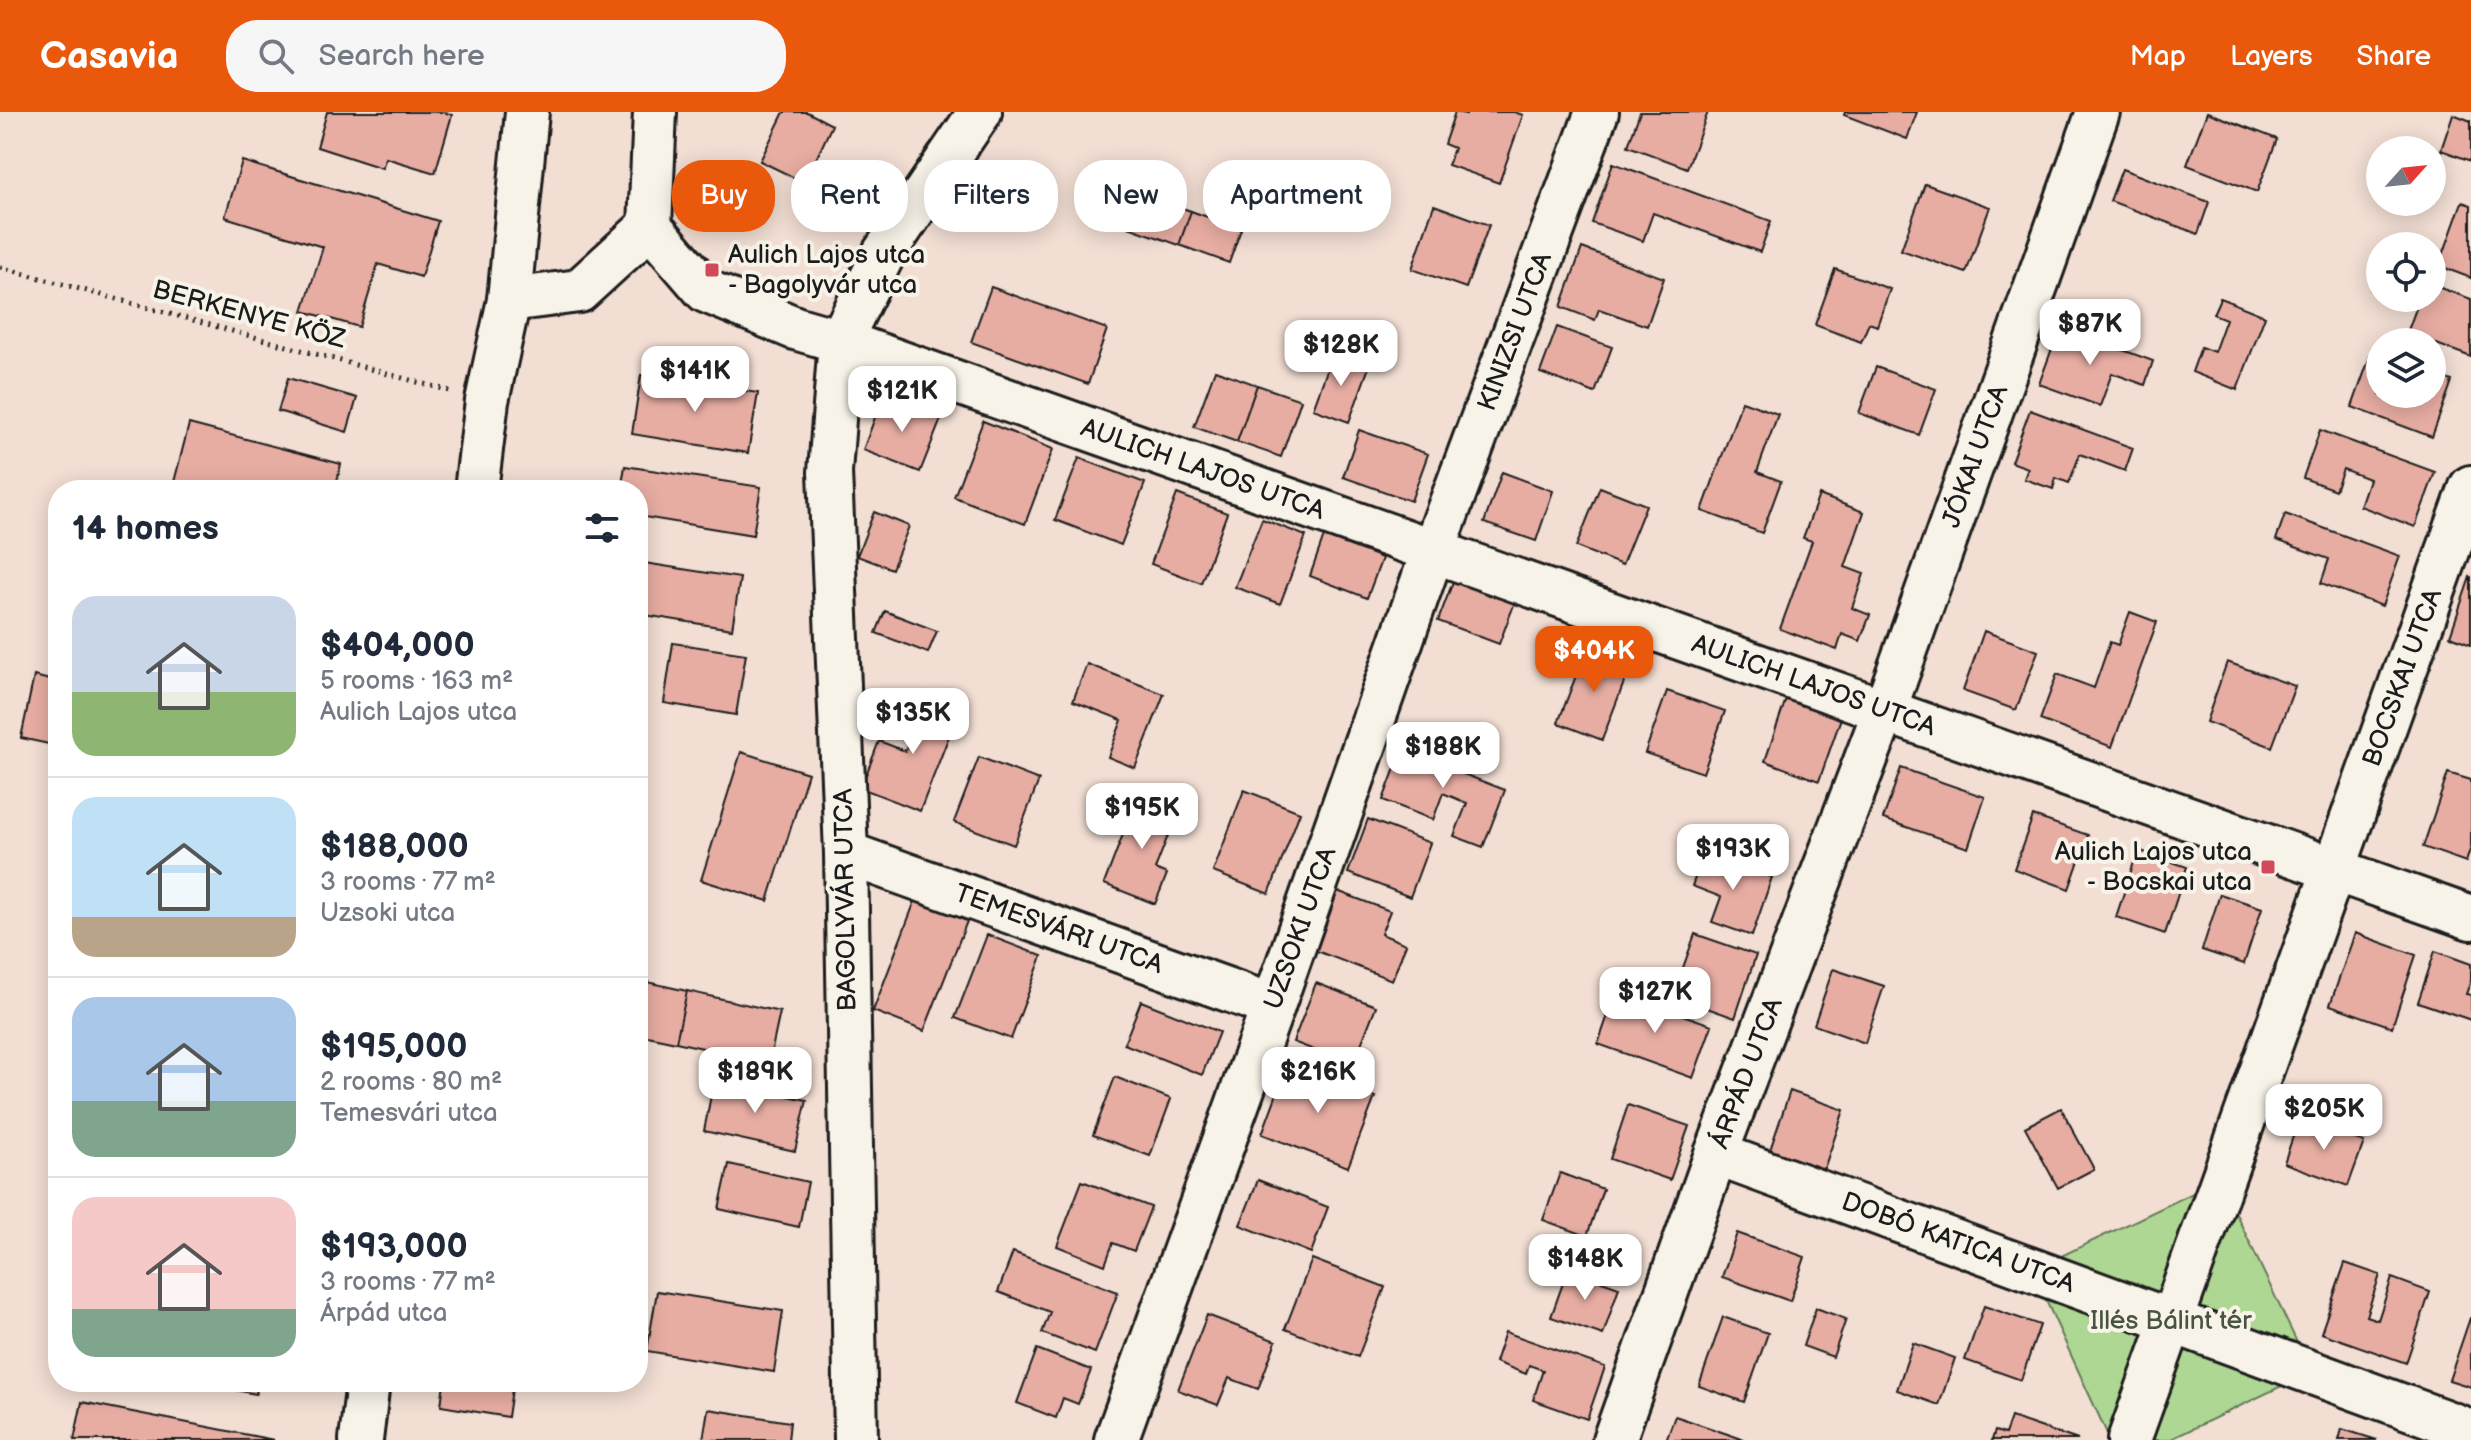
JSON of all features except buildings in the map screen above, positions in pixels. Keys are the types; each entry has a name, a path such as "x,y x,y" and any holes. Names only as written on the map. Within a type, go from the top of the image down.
{"street":[{"path":"477,480 487,401 509,300 527,112"},
{"path":"509,300 579,291 650,226 655,112"},
{"name":"BAGOLYVÁR UTCA","path":"856,1440 846,853 830,472 840,341 884,253 980,112"},
{"name":"KINIZSI UTCA","path":"1433,551 1597,112"},
{"name":"JÓKAI UTCA","path":"1885,709 2098,112"},
{"name":"AULICH LAJOS UTCA","path":"650,226 706,291 795,328 840,341 2471,918"},
{"name":"BOCSKAI UTCA","path":"2129,1440 2471,487"},
{"name":"UZSOKI UTCA","path":"1116,1440 1433,551"},
{"name":"ÁRPÁD UTCA","path":"1614,1440 1716,1154 1885,709"},
{"name":"TEMESVÁRI UTCA","path":"846,853 1273,1006"},
{"name":"DOBÓ KATICA UTCA","path":"1716,1154 2471,1431"},
{"path":"361,1440 367,1392"}],"path":[{"name":"BERKENYE KÖZ","path":"0,267 487,401"}],"green space":[{"name":"Illés Bálint tér","path":"2220,1180 2311,1372 2169,1440 2110,1440 2032,1270"}],"place":[{"name":"Aulich Lajos utca - Bagolyvár utca","path":"712,270"},
{"name":"Aulich Lajos utca - Bocskai utca","path":"2268,867"}]}
